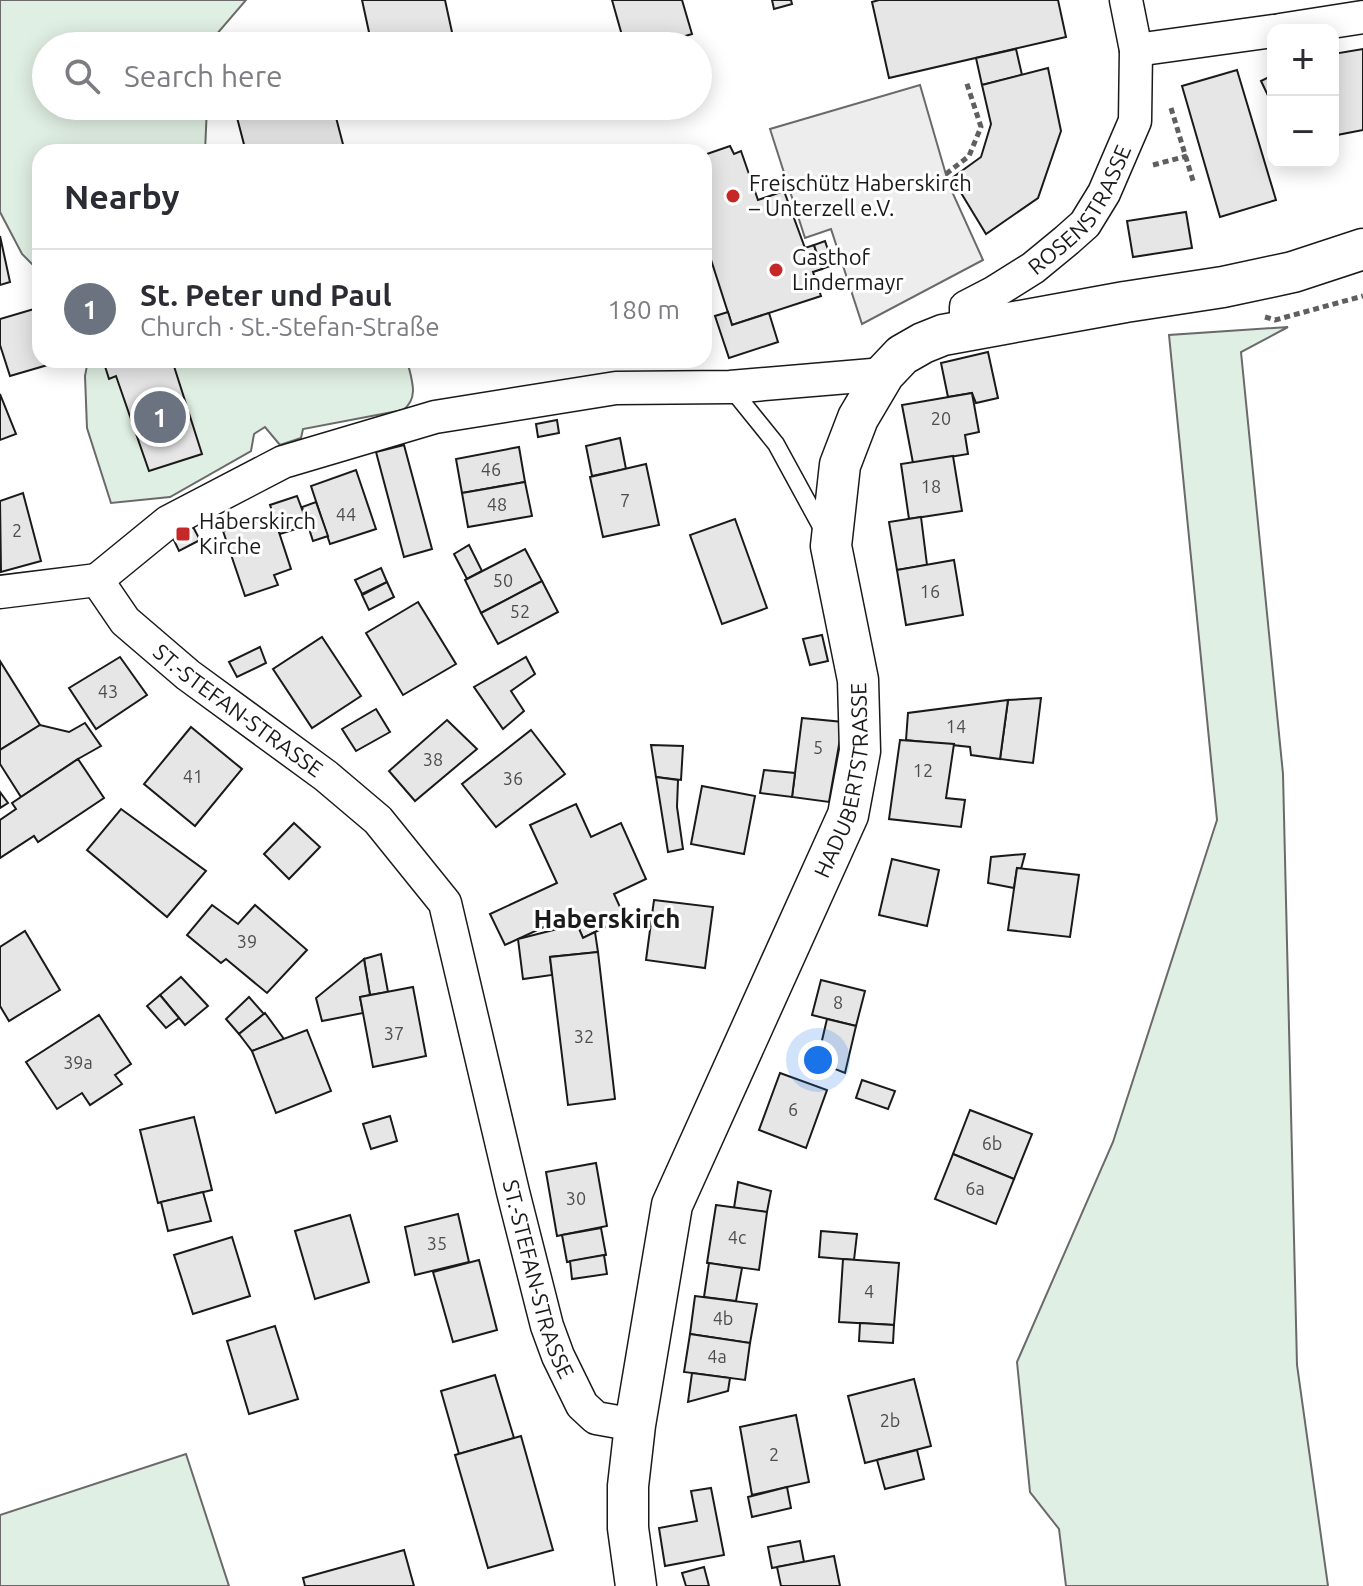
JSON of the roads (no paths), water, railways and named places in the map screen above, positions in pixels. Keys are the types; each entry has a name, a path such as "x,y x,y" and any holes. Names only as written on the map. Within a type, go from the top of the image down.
{"street":[{"name":"ROSENSTRASSE","path":"966,331 966,307 1033,268 1067,240 1085,224 1104,193 1135,121 1136,50 1126,0"},
{"path":"1291,24 1312,12 1363,17"},
{"path":"1136,50 1267,32"},
{"name":"HADUBERTSTRASSE","path":"635,1425 672,1205 848,815 860,751 858,680 831,546 840,465 858,418 884,374 902,355 943,335 1246,282 1293,272 1363,249"},
{"path":"0,592 97,580 168,522 283,462 435,417 616,388 730,387 884,374"},
{"name":"ST.-STEFAN-STRASSE","path":"97,580 125,621 177,666 326,776 378,820 445,903 547,1326 582,1405 596,1418 635,1425"},
{"path":"635,1425 628,1486 628,1528 636,1586"}],"lane":[{"path":"730,387 776,444 831,546"}],"place":[{"name":"Freischütz Haberskirch – Unterzell e.V.","path":"733,196"},
{"name":"Gasthof Lindermayr","path":"776,270"},
{"name":"St. Peter und Paul","path":"160,417"},
{"name":"Haberskirch Kirche","path":"183,534"}],"district":[{"name":"Haberskirch","path":"607,919"}]}
